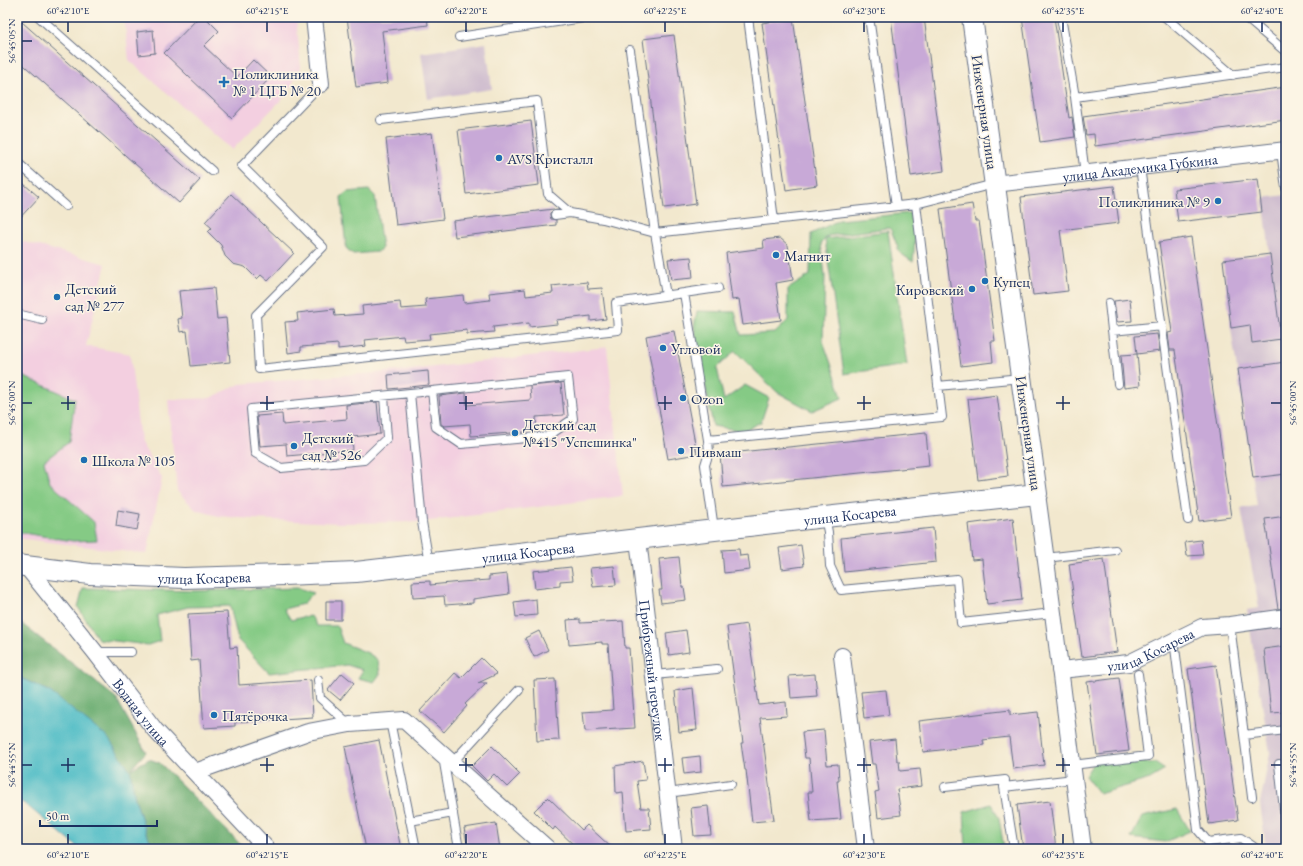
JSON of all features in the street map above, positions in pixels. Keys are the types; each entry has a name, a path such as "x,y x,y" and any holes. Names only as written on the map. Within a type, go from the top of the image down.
{"street":[{"path":"314,17 321,84"},
{"name":"Инженерная улица","path":"972,17 1045,558 1054,613 1083,849"},
{"name":"улица Академика Губкина","path":"994,184 1284,150"},
{"name":"улица Косарева","path":"21,566 90,574 184,578 284,576 356,572 825,517 1037,494"},
{"name":"Прибрежный переулок","path":"638,539 674,849"},
{"name":"Водная улица","path":"21,566 95,652 155,730 267,849"},
{"name":"улица Косарева","path":"1060,670 1129,663 1202,627 1230,625 1286,617"},
{"path":"842,656 866,849"},
{"path":"195,772 308,732 350,724 397,720 447,759 548,849"}],"lane":[{"path":"39,17 212,170"},
{"path":"459,37 584,18 583,17"},
{"path":"748,17 774,220"},
{"path":"869,17 896,206"},
{"path":"1061,17 1075,97 1085,174"},
{"path":"1165,17 1232,75"},
{"path":"1245,17 1286,52"},
{"path":"630,50 655,233 666,295"},
{"path":"1075,97 1286,67"},
{"path":"321,84 242,166 323,247 256,315 259,369 618,330 616,303 718,288"},
{"path":"381,120 537,101 548,194 570,213"},
{"path":"1284,150 1286,188"},
{"path":"17,162 66,206"},
{"path":"1140,167 1188,520"},
{"path":"555,215 570,213 603,218 655,233 916,204 994,184"},
{"path":"708,440 942,417 916,204"},
{"path":"684,293 708,440 709,452 705,465 714,530"},
{"path":"1109,303 1118,384"},
{"path":"17,314 42,320"},
{"path":"1112,331 1162,326"},
{"path":"384,396 387,438 364,460 281,468 255,453 252,409 568,377 573,419 548,436 462,444 436,427 432,391"},
{"path":"938,386 1021,378"},
{"path":"410,393 422,522 429,564"},
{"path":"825,517 828,532 830,566 842,590 957,579 961,623 1054,613"},
{"path":"1045,558 1115,550"},
{"path":"1230,625 1252,797"},
{"path":"1174,640 1198,830 1208,842 1241,838 1254,847 1254,849"},
{"path":"95,652 131,652"},
{"path":"654,675 717,669"},
{"path":"1004,786 1148,756 1138,674"},
{"path":"318,680 320,698 350,724"},
{"path":"459,849 447,759 518,690"},
{"path":"397,720 410,821 416,849"},
{"path":"1244,735 1286,730"},
{"path":"1279,764 1286,828"},
{"path":"944,787 1005,780 1004,786 1014,849"},
{"path":"668,792 731,784"},
{"path":"410,821 453,813"}],"shaded area":[{"name":"Поликлиника № 1 ЦГБ № 20","path":"124,17 296,17 301,68 286,95 232,150 129,60"},
{"path":"486,43 492,89 428,99 421,53"},
{"path":"1286,195 1286,849 1266,849 1260,803 1270,753 1247,610 1259,608 1241,508 1257,506 1231,328 1223,260 1270,254 1263,198"},
{"name":"Школа № 105","path":"17,240 106,264 86,346 130,354 140,441 162,478 147,554 17,538"},
{"path":"607,347 623,496 422,522 340,523 218,516 196,510 177,491 168,400 210,398 240,384 409,370"}],"green space":[{"path":"369,190 375,196 382,248 377,252 353,254 346,248 341,197 347,192"},
{"path":"910,213 915,240 913,262 900,253 889,228 827,236 821,244 825,276 823,341 842,398 812,411 777,392 735,351 717,368 724,400 745,385 769,398 761,422 743,431 713,426 694,327 697,311 735,312 741,335 775,333 788,320 788,289 810,275 811,234 839,220"},
{"path":"888,231 907,365 844,374 825,239"},
{"path":"22,376 75,399 69,442 44,461 50,483 94,522 97,540 73,541 17,532 17,378"},
{"path":"83,588 195,591 298,588 313,593 303,604 284,609 291,620 311,616 317,626 337,626 343,643 368,653 378,660 380,674 374,682 358,678 363,670 347,665 269,673 238,640 230,606 188,607 157,615 160,641 148,645 98,639 78,607"},
{"path":"17,620 116,698 146,752 131,769 149,759 160,763 245,849 155,849 146,833 135,799 130,770 50,692 17,676"},
{"path":"1095,760 1155,763 1165,770 1150,779 1099,794 1085,776"},
{"path":"991,804 999,818 1004,849 966,849 964,812"},
{"path":"1177,809 1190,831 1165,842 1131,838 1142,817"}],"water":[{"path":"17,676 50,692 108,738 130,770 135,799 146,833 155,849 80,849 25,804 17,800"}],"building":[{"path":"199,17 205,17 219,31 204,46 237,77 253,60 271,77 232,118 164,53"},
{"path":"347,17 427,17 428,25 382,31 388,83 356,87"},
{"path":"891,17 924,17 944,171 911,176"},
{"path":"1022,17 1054,17 1069,118 1072,117 1075,137 1040,142"},
{"path":"793,18 817,185 786,190 762,23"},
{"path":"22,22 200,180 179,203 17,59 17,28"},
{"path":"153,30 155,53 139,55 137,32"},
{"path":"674,35 696,204 664,208 643,39"},
{"path":"1286,87 1286,120 1095,146 1094,134 1086,135 1083,116"},
{"name":"AVS Кристалл","path":"531,121 539,185 466,194 458,130"},
{"path":"432,133 443,219 396,225 386,139"},
{"path":"17,178 39,197 17,221"},
{"name":"Поликлиника № 9","path":"1258,179 1262,212 1178,222 1174,189"},
{"path":"1114,186 1119,223 1060,230 1068,291 1033,295 1021,197"},
{"path":"231,194 294,253 268,281 261,275 257,279 245,267 233,264 225,256 221,245 208,232 212,228 205,222"},
{"path":"972,204 975,221 979,221 995,341 991,341 993,362 961,366 940,209"},
{"path":"554,209 550,215 551,219 556,220 556,225 455,237 453,221"},
{"path":"1191,237 1231,517 1199,521 1175,350 1170,350 1168,333 1172,332 1159,242"},
{"path":"780,238 788,245 793,280 776,283 781,320 743,325 739,299 732,300 726,253 764,248 763,240"},
{"path":"1270,254 1281,339 1252,343 1250,325 1231,328 1223,260"},
{"path":"691,257 693,278 671,280 668,259"},
{"path":"587,282 588,289 602,288 606,319 591,321 591,316 556,320 557,324 529,327 529,323 493,327 494,332 467,334 467,330 429,334 430,339 404,341 403,336 365,340 366,346 338,349 338,344 301,347 301,351 288,353 285,322 298,321 297,313 334,309 335,316 363,314 362,306 400,302 401,309 426,307 425,299 463,295 464,303 490,300 489,293 525,289 526,296 553,293 552,286"},
{"path":"214,288 217,319 226,318 230,362 191,366 187,331 180,332 178,319 182,318 179,291"},
{"path":"1130,299 1132,321 1117,322 1114,301"},
{"path":"674,331 697,454 668,459 646,336"},
{"path":"1157,334 1160,351 1137,354 1135,336"},
{"path":"1137,354 1140,386 1124,388 1121,355"},
{"path":"1285,362 1286,474 1253,478 1238,369"},
{"path":"428,371 429,385 389,389 388,375"},
{"path":"561,383 564,415 536,417 537,431 471,436 470,424 444,426 441,424 439,396 466,393 467,405 531,400 530,386"},
{"path":"997,395 1008,476 978,480 968,399"},
{"path":"377,402 380,434 352,437 353,450 287,456 286,444 260,446 257,416 282,414 283,425 347,419 346,405"},
{"path":"926,433 929,466 723,487 720,454"},
{"path":"118,510 140,514 137,530 116,526"},
{"path":"1286,516 1286,608 1278,609 1265,519"},
{"path":"1013,518 1022,600 987,604 982,559 972,560 968,524"},
{"path":"933,528 936,562 844,572 841,538"},
{"path":"1201,540 1203,555 1187,556 1185,542"},
{"path":"801,545 804,566 782,569 779,548"},
{"path":"739,549 740,556 748,555 750,570 724,573 722,550"},
{"path":"679,557 682,587 684,587 686,600 661,603 659,590 662,590 659,559"},
{"path":"1104,559 1117,652 1082,657 1069,564"},
{"path":"614,566 616,585 593,587 590,568"},
{"path":"571,567 573,580 560,581 560,586 535,589 533,571"},
{"path":"507,574 509,594 473,599 473,603 445,605 444,596 413,598 412,582 430,581 430,585 489,580 489,576"},
{"path":"536,599 537,615 516,617 514,602"},
{"path":"326,601 341,601 341,620 326,620"},
{"path":"227,612 230,648 237,647 239,685 311,680 313,717 235,722 235,726 204,728 199,660 191,661 188,614"},
{"path":"580,619 580,623 623,621 625,648 629,648 635,728 585,731 583,712 613,710 608,644 602,644 602,642 569,645 567,620"},
{"path":"747,624 759,705 786,702 787,716 760,718 774,820 752,822 727,627"},
{"path":"686,630 689,652 669,655 666,633"},
{"path":"539,631 548,650 534,657 525,638"},
{"path":"1286,646 1286,712 1271,713 1264,649"},
{"path":"481,658 497,674 478,683 487,683 465,704 467,706 444,732 420,711 455,673 461,678"},
{"path":"1216,665 1238,820 1209,824 1188,669"},
{"path":"342,673 354,683 340,700 328,690"},
{"path":"815,674 817,696 791,698 789,676"},
{"path":"1119,678 1129,751 1097,755 1087,682"},
{"path":"555,679 559,740 537,741 534,680"},
{"path":"693,688 697,730 679,732 675,691"},
{"path":"886,690 889,715 864,718 861,692"},
{"path":"1010,710 1010,715 1038,712 1044,765 1013,769 1009,737 983,740 984,745 923,752 919,721"},
{"path":"824,730 827,765 838,764 839,781 837,781 841,819 811,821 808,792 812,792 809,758 805,758 802,732"},
{"path":"895,739 897,761 899,761 900,771 920,769 922,786 897,789 901,815 878,818 875,792 879,791 875,764 872,764 869,742"},
{"path":"379,740 401,849 366,849 345,747"},
{"path":"492,746 520,774 507,787 494,774 487,781 472,766"},
{"path":"700,756 701,772 684,774 682,758"},
{"path":"643,761 646,780 637,781 641,808 649,808 651,829 626,831 623,792 616,793 615,766"},
{"path":"548,797 582,830 587,825 613,849 578,849 555,827 553,830 534,811"},
{"path":"1050,801 1056,849 1023,849 1017,805"},
{"path":"708,806 711,835 694,836 691,808"},
{"path":"496,823 500,849 468,849 464,828"}],"place":[{"name":"Поликлиника № 1 ЦГБ № 20","path":"224,82"},
{"name":"AVS Кристалл","path":"499,158"},
{"name":"Поликлиника № 9","path":"1218,201"},
{"name":"Магнит","path":"776,255"},
{"name":"Купец","path":"985,281"},
{"name":"Кировский","path":"972,289"},
{"name":"Детcкий сад № 277","path":"57,297"},
{"name":"Угловой","path":"663,348"},
{"name":"Ozon","path":"683,398"},
{"name":"Детский сад №415 \"Успешинка\"","path":"515,433"},
{"name":"Детcкий сад № 526","path":"294,446"},
{"name":"Пивмаш","path":"681,451"},
{"name":"Школа № 105","path":"84,460"},
{"name":"Пятёрочка","path":"214,715"}]}
